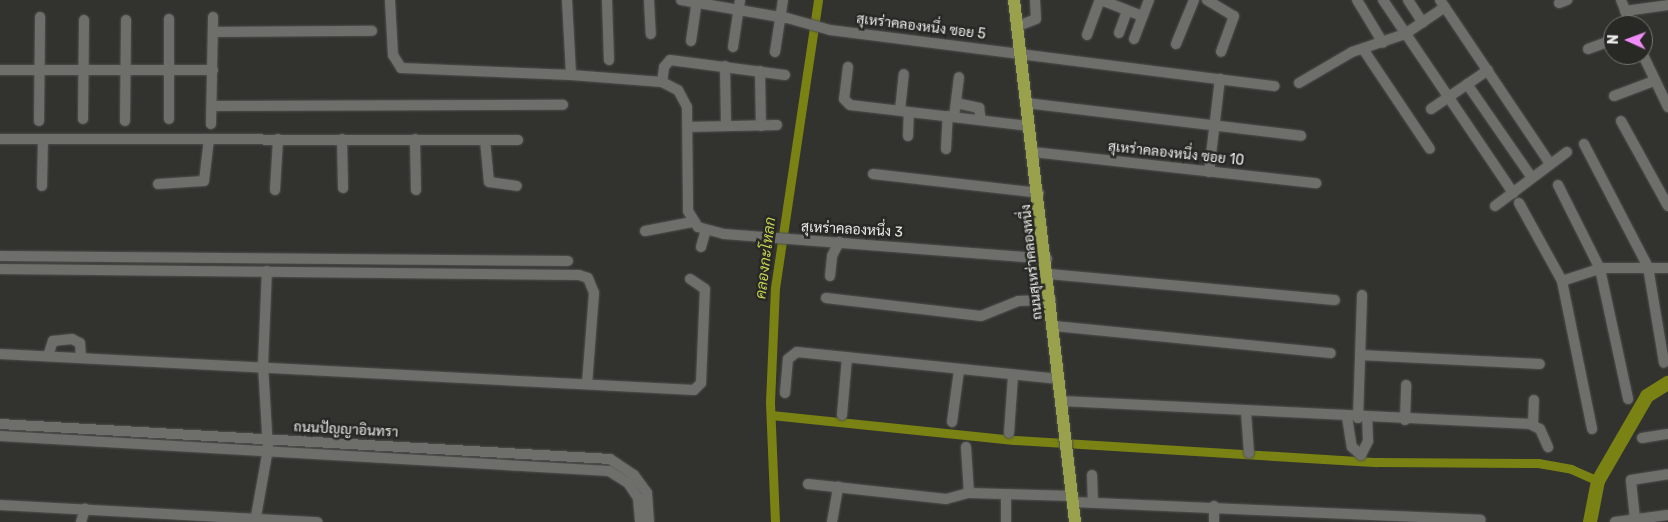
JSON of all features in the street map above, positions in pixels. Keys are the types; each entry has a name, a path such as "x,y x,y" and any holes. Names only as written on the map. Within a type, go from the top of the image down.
{"main road":[{"name":"ถนนสุเหร่าคลองหนึ่ง","path":"1014,0 1047,259 1075,522"}],"street":[{"path":"390,0 393,56 401,68 571,75 662,82 684,99 688,127 688,211 692,222 645,231"},
{"path":"567,0 571,75"},
{"path":"607,0 610,60"},
{"path":"649,0 651,34"},
{"name":"สุเหร่าคลองหนึ่ง ซอย 5","path":"681,0 739,5 798,20 818,28 1274,86"},
{"path":"775,52 783,0"},
{"path":"1018,26 1036,19 1035,0"},
{"path":"1087,35 1100,0 1142,16"},
{"path":"1134,39 1149,0"},
{"path":"1176,44 1194,0"},
{"path":"1207,0 1234,16 1221,52"},
{"path":"1357,0 1383,43"},
{"path":"1383,0 1513,193"},
{"path":"1408,0 1423,23"},
{"path":"1621,0 1626,15"},
{"path":"692,41 697,1"},
{"path":"1300,83 1362,50 1405,34 1423,23 1442,4 1550,164"},
{"path":"733,47 739,5"},
{"path":"1625,11 1668,6"},
{"path":"1119,33 1127,11"},
{"path":"39,121 40,17"},
{"path":"211,124 213,18"},
{"path":"168,119 170,19"},
{"path":"84,20 84,119"},
{"path":"125,121 126,20"},
{"path":"213,32 372,32"},
{"path":"1588,49 1603,44"},
{"path":"1362,50 1430,149"},
{"path":"662,82 664,67 670,60 785,75"},
{"path":"1647,65 1668,107"},
{"path":"725,66 726,126"},
{"path":"848,67 846,103 1030,126"},
{"path":"0,70 213,70"},
{"path":"1431,110 1488,70"},
{"path":"760,71 761,126"},
{"path":"904,74 908,136"},
{"path":"946,149 951,117 956,103 959,77"},
{"path":"1209,172 1220,79"},
{"path":"1614,96 1654,81"},
{"path":"1468,84 1532,178"},
{"path":"956,103 978,108 981,120"},
{"path":"1026,103 1215,124 1301,136"},
{"path":"212,106 563,105"},
{"path":"1621,120 1668,206"},
{"path":"688,127 777,126"},
{"path":"0,139 518,140"},
{"path":"158,184 204,182 209,139"},
{"path":"275,190 278,139"},
{"path":"342,139 343,188"},
{"path":"42,186 43,140"},
{"path":"415,140 416,190"},
{"path":"485,140 489,182 517,186"},
{"path":"1584,144 1648,267 1664,363"},
{"name":"สุเหร่าคลองหนึ่ง ซอย 10","path":"1033,152 1316,183"},
{"path":"1495,206 1567,152"},
{"path":"873,174 1039,193"},
{"path":"1558,184 1600,268 1628,399"},
{"path":"1519,203 1562,281 1592,429"},
{"name":"สุเหร่าคลองหนึ่ง 3","path":"692,222 706,230 780,239 1047,259"},
{"path":"700,247 706,230"},
{"path":"830,276 832,256 839,242"},
{"path":"0,256 568,261"},
{"path":"255,520 267,444 262,365 263,271 259,258"},
{"path":"279,271 280,258"},
{"path":"1562,281 1600,268 1668,268"},
{"path":"0,269 563,272 588,278 594,293 587,383"},
{"path":"1048,274 1336,300"},
{"path":"0,354 262,365 699,388 705,289 690,279"},
{"path":"1357,418 1362,295"},
{"path":"826,298 981,316 1018,301 1051,300"},
{"path":"1054,326 1331,353"},
{"path":"48,356 52,341 72,339 80,343 81,357"},
{"path":"785,393 790,353 1059,379"},
{"path":"1360,355 1540,364"},
{"path":"842,415 847,358"},
{"path":"952,422 959,370"},
{"path":"1009,433 1013,376"},
{"path":"1405,420 1406,385"},
{"path":"1533,425 1534,400"},
{"path":"1062,401 1357,418 1533,425 1540,429 1548,447"},
{"path":"1246,412 1249,453"},
{"name":"ถนนปัญญาอินทรา","path":"0,424 609,471 628,483 638,498 640,522"},
{"path":"1642,438 1668,434"},
{"name":"ถนนปัญญาอินทรา","path":"0,436 267,444 610,459 634,475 647,493 649,522"},
{"path":"966,447 969,493"},
{"path":"1635,519 1631,480 1668,474"},
{"path":"1092,475 1093,502"},
{"path":"808,484 946,499 969,493 1073,499 1093,502 1214,506 1481,520"},
{"path":"832,522 838,487"},
{"path":"1006,495 1006,522"},
{"path":"0,505 318,522"},
{"path":"1214,506 1214,522"},
{"path":"81,522 84,509"},
{"path":"1615,522 1668,515"}],"waterway":[{"name":"คลองกะโหลก","path":"775,522 770,402 775,288 818,0"},
{"path":"1590,522 1598,481 1647,396 1668,383"},
{"path":"771,415 1014,440 1377,462 1538,463 1571,469 1598,481"}]}
